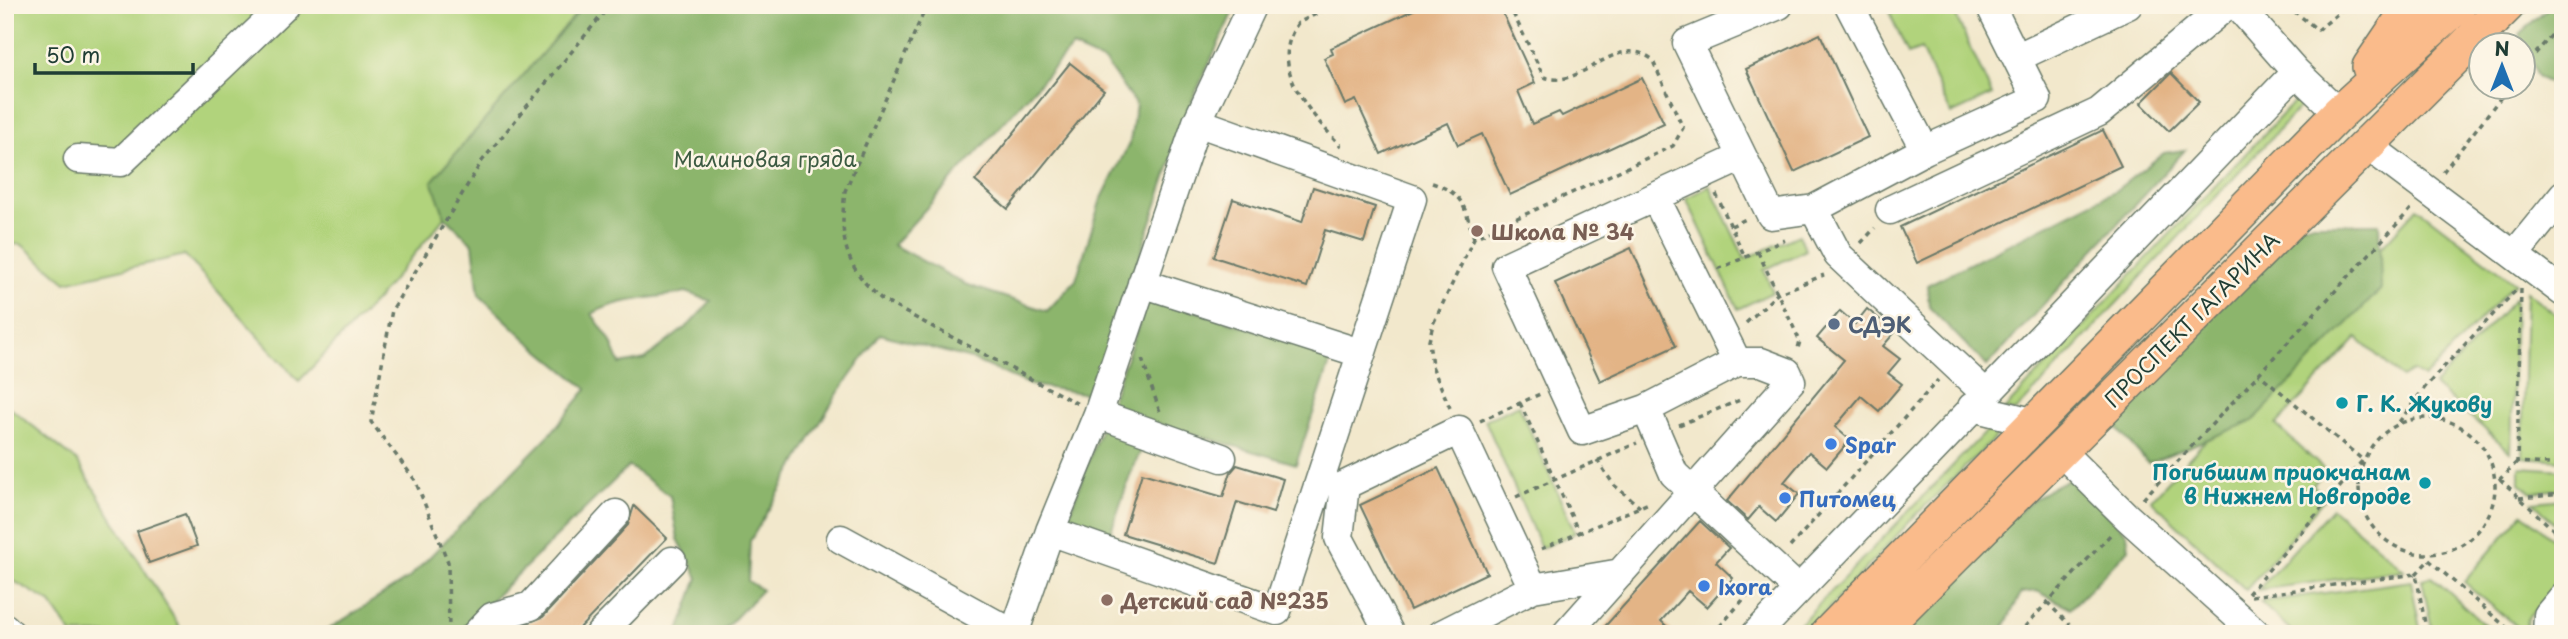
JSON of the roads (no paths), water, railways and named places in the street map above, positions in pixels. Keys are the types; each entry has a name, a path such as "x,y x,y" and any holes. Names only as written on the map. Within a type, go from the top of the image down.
{"main road":[{"path":"2339,113 2412,5"},
{"name":"ПРОСПЕКТ ГАГАРИНА","path":"1828,634 2339,113 2458,5"},
{"name":"ПРОСПЕКТ ГАГАРИНА","path":"1876,634 2507,5"}],"street":[{"path":"78,159 121,162 285,5"},
{"path":"841,539 1014,634 1050,531 1098,414 1197,122 1252,5"},
{"path":"1779,5 1687,43 1771,215 1818,216 1925,150 2036,99 2018,57 1990,5"},
{"path":"1849,5 1925,150"},
{"path":"2018,57 2128,5"},
{"path":"1890,210 2099,113 2227,5"},
{"path":"2237,5 2296,72 2339,113"},
{"path":"1756,634 2296,72"},
{"path":"1050,531 1277,611 1412,199 1197,122"},
{"path":"2367,145 2427,193 2515,254 2563,292"},
{"path":"1566,634 1621,573 1689,488 1791,381 1787,372 1761,362 1737,362 1646,409 1582,431 1507,266 1742,157"},
{"path":"2515,254 2563,195"},
{"path":"1655,197 1737,362"},
{"path":"1818,216 1838,255 1953,363 1978,400 2036,423"},
{"path":"1142,283 1360,353"},
{"path":"1646,409 1674,474 1798,589"},
{"path":"1098,414 1222,458"},
{"path":"1390,634 1339,538 1345,485 1459,430 1533,588"},
{"path":"2059,450 2127,517 2257,634"},
{"path":"476,634 492,617 531,606 616,514"},
{"path":"1296,552 1339,538"},
{"path":"600,634 672,561"},
{"path":"1442,634 1491,624 1533,588 1621,573"},
{"path":"2547,634 2549,615 2563,597"},
{"path":"5,628 11,634"}],"place":[{"name":"Школа № 34","path":"1477,231"},
{"name":"СДЭК","path":"1834,324"},
{"name":"Г. К. Жукову","path":"2342,403"},
{"name":"Spar","path":"1831,444"},
{"name":"Погибшим приокчанам в Нижнем Новгороде","path":"2425,483"},
{"name":"Питомец","path":"1785,498"},
{"name":"Ixora","path":"1704,586"},
{"name":"Детский сад №235","path":"1107,600"}],"park label":[{"name":"Малиновая гряда","path":"765,158"}]}
